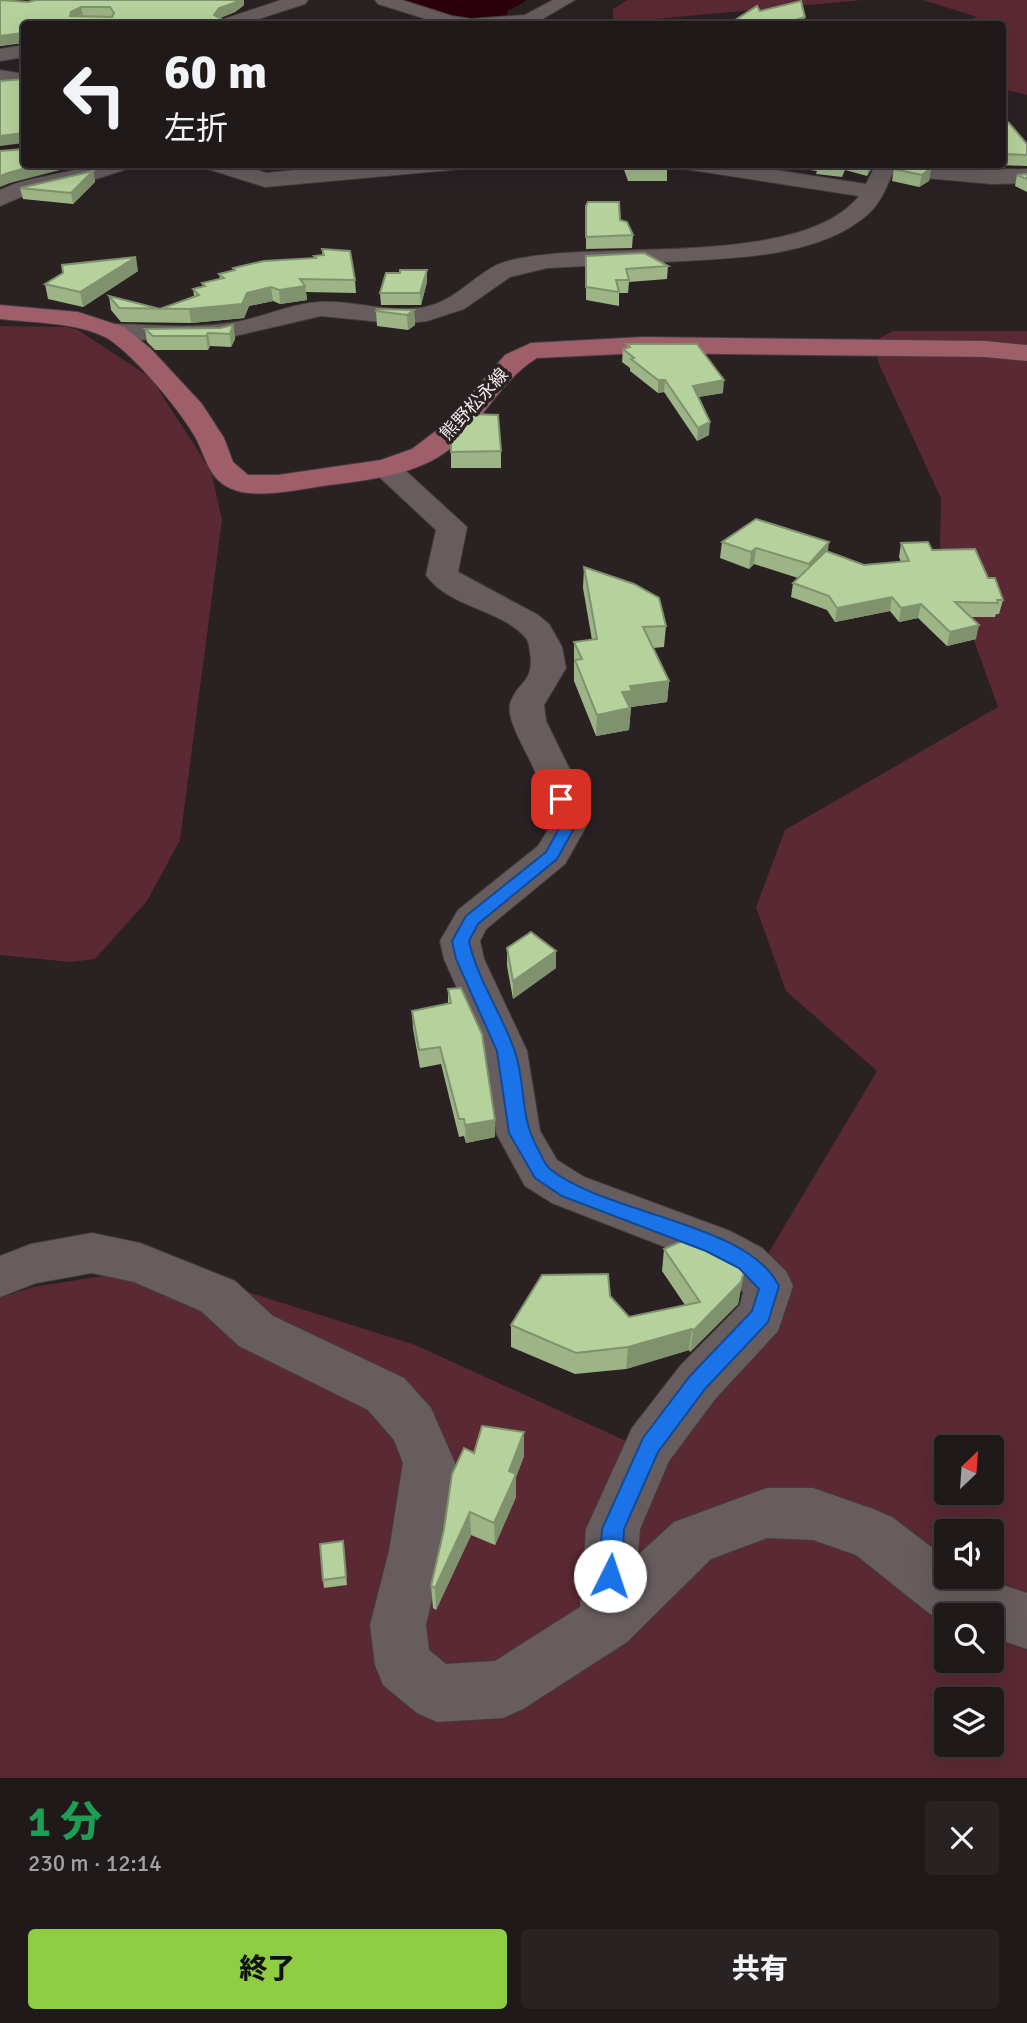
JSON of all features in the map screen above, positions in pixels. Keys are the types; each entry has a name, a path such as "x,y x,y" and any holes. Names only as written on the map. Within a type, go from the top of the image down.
{"main road":[{"name":"熊野松永線","path":"0,312 78,320 115,332 141,354 192,410 210,438 220,466 241,483 278,484 386,467 422,455 455,430 514,360 531,351 643,345 985,349 1027,353"}],"street":[{"path":"236,21 299,0"},
{"path":"384,0 449,21"},
{"path":"518,19 566,0"},
{"path":"499,21 561,17 562,21"},
{"path":"2,50 21,51"},
{"path":"0,76 21,80"},
{"path":"0,199 22,188 70,180 107,168"},
{"path":"228,168 265,180 389,168"},
{"path":"717,168 874,192"},
{"path":"115,332 199,335 240,329 300,312 321,309 398,316 425,315 444,310 466,299 497,274 516,266 547,261 753,250 783,244 838,224 860,210 874,192 884,168 992,177 1027,176"},
{"path":"386,467 435,515 452,527 442,575 454,587 533,626 544,641 549,668 527,705 529,721 553,772 569,825 552,855 471,920 460,941 464,959 506,1051 518,1133 541,1173 568,1190 713,1245 746,1262 769,1286 761,1316 698,1382 650,1445 613,1529 607,1622"},
{"path":"0,1278 31,1264 92,1253 140,1263 218,1296 256,1331 386,1395 413,1425 429,1463 416,1551 398,1625 403,1665 437,1693 503,1689 607,1622 693,1540 767,1513 813,1514 873,1535 949,1595 1027,1621"}],"shaded area":[{"path":"400,0 527,0 509,10 479,19 450,16"},
{"path":"627,0 862,0 635,21 613,21 613,9"},
{"path":"923,0 1027,0 1027,95 1006,90 1006,21 966,21 977,17"},
{"path":"0,326 66,327 78,330 151,378 211,471 222,520 180,840 147,901 95,959 71,962 0,955"},
{"path":"893,331 1027,331 1027,1778 0,1778 0,1298 33,1287 166,1266 415,1345 650,1452 877,1071 786,991 756,907 785,830 998,707 940,546 941,498 879,364 874,341"}],"building":[{"path":"0,0 238,0 219,8 214,15 225,21 21,21 21,33 0,36","holes":["81,7 110,7 114,13 112,17 70,16 71,12"]},
{"path":"801,1 805,17 792,21 734,21 757,6 760,11"},
{"path":"21,79 21,133 0,136 0,81"},
{"path":"1006,121 1027,144 1027,155 1006,154"},
{"path":"21,149 21,168 26,168 0,176 0,151"},
{"path":"894,168 931,168 922,175"},
{"path":"93,171 71,193 20,188"},
{"path":"588,202 619,202 620,220 627,222 633,235 586,237"},
{"path":"322,249 350,251 355,280 300,279 305,286 279,290 271,287 247,293 242,304 161,309 199,295 193,289 205,286 202,283 224,278 219,274 235,270 233,268 264,261 316,258 314,256 324,255"},
{"path":"644,253 668,266 626,269 629,280 616,280 619,292 586,287 586,256"},
{"path":"136,257 80,292 45,284 63,273 62,265"},
{"path":"400,270 427,270 420,293 380,293 386,273 400,273"},
{"path":"109,296 158,309 119,308"},
{"path":"414,310 407,315 376,311"},
{"path":"233,325 230,334 208,333 206,336 153,336 145,329 220,328"},
{"path":"627,344 697,344 724,380 693,386 710,422 698,428 665,380 658,380 631,359 634,358 623,349 630,347"},
{"path":"472,414 498,415 501,451 451,452 451,434"},
{"path":"756,519 829,542 809,564 756,548 751,552 722,542"},
{"path":"928,542 932,550 975,549 988,578 995,578 1003,600 997,600 998,603 955,602 979,625 950,632 921,604 901,608 892,597 837,608 829,596 793,583 826,551 864,565 909,561 901,543"},
{"path":"584,567 634,584 659,598 666,626 643,627 669,681 630,686 632,691 622,692 630,708 597,715 575,660 582,659 574,642 597,639"},
{"path":"531,932 556,951 513,981 507,948"},
{"path":"461,988 482,1034 495,1120 465,1125 464,1119 459,1119 440,1047 419,1050 412,1011 451,1003 448,989"},
{"path":"691,1237 730,1256 744,1272 741,1282 693,1331 692,1329 628,1347 576,1353 511,1325 542,1275 608,1274 610,1296 629,1317 700,1302 664,1249"},
{"path":"482,1426 524,1432 509,1471 516,1474 494,1523 470,1512 435,1588 431,1586 444,1529 452,1474 464,1448 474,1453"},
{"path":"343,1541 346,1577 323,1580 320,1544"}],"waterway":[{"path":"498,0 495,15 500,21"}],"route":[{"path":"561,799 569,825 552,855 471,920 460,941 464,959 506,1051 518,1133 541,1173 568,1190 713,1245 746,1262 769,1286 761,1316 698,1382 650,1445 613,1529 610,1576"}]}
